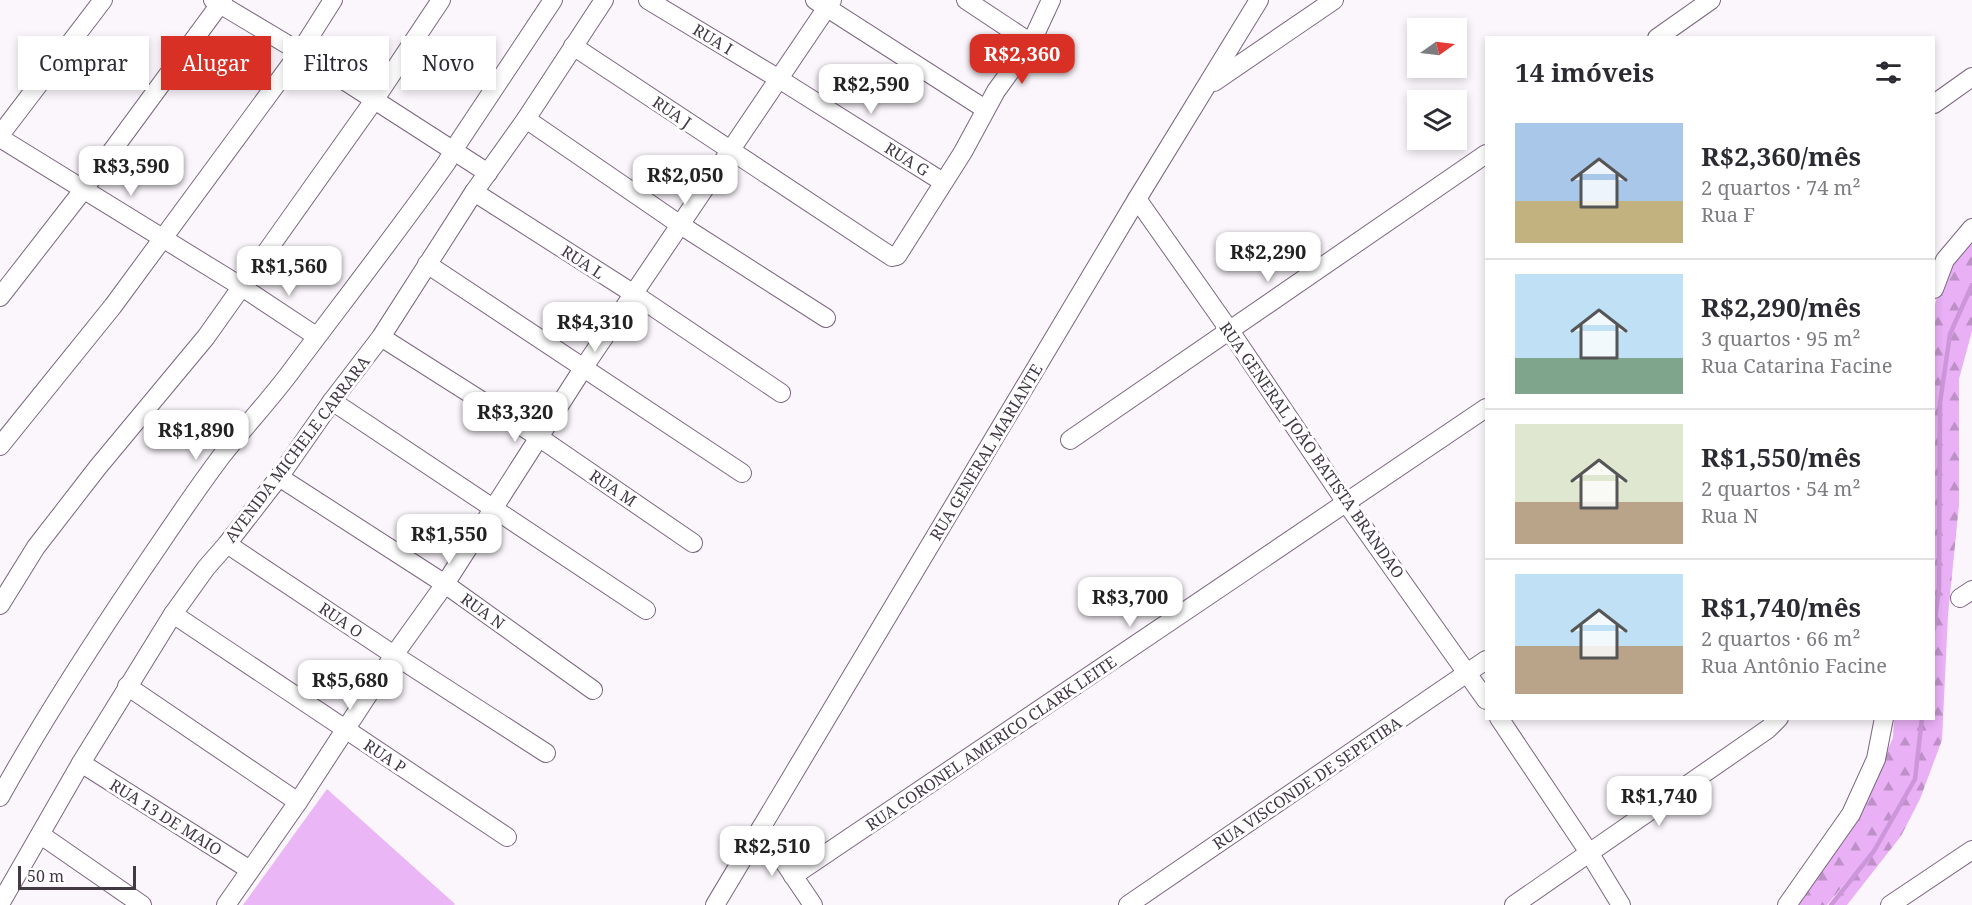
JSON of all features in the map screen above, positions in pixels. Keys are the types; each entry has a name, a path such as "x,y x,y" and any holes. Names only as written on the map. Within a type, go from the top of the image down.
{"street":[{"path":"103,0 0,136 316,336"},
{"path":"310,36 333,0"},
{"path":"0,605 36,547 98,467 206,337 242,288 375,99 441,0"},
{"path":"0,797 42,723 176,521 220,459 294,368 316,336 385,248 447,162 553,0"},
{"name":"AVENIDA MICHELE CARRARA","path":"0,904 81,763 173,614 206,568 228,544 279,477 332,401 381,337 474,192 604,0"},
{"name":"RUA I","path":"648,0 779,79"},
{"path":"966,0 1031,43"},
{"path":"943,182 976,130 996,91 1031,43 1051,0"},
{"name":"RUA GENERAL MARIANTE","path":"715,905 1137,199 1259,0"},
{"path":"1208,86 1334,0"},
{"path":"1660,36 1711,0"},
{"path":"0,297 84,189 218,1 283,41"},
{"path":"226,905 298,802 394,655 445,584 584,367 779,79 824,3 985,109"},
{"name":"RUA J","path":"573,46 892,258 897,256 943,182"},
{"path":"0,447 113,306 283,74"},
{"path":"1935,103 1972,77"},
{"name":"RUA G","path":"779,79 943,182"},
{"path":"361,90 488,173"},
{"path":"526,118 679,224 826,318"},
{"path":"1070,440 1485,155"},
{"name":"RUA L","path":"474,192 634,294 781,393"},
{"name":"RUA GENERAL JOÃO BATISTA BRANDAO","path":"1137,199 1347,504 1485,698"},
{"path":"1935,286 1945,260 1972,228"},
{"path":"427,264 742,473"},
{"name":"RUA M","path":"381,337 540,438 693,543"},
{"path":"332,401 646,610"},
{"name":"RUA CORONEL AMERICO CLARK LEITE","path":"793,876 1485,409"},
{"name":"RUA N","path":"279,477 445,584 593,690"},
{"name":"RUA O","path":"228,544 546,753"},
{"name":"RUA P","path":"173,614 507,837"},
{"name":"RUA VISCONDE DE SEPETIBA","path":"1128,905 1485,661"},
{"path":"128,686 298,802"},
{"path":"1500,720 1590,854 1621,905"},
{"path":"1514,905 1768,729 1777,720"},
{"path":"1786,905 1856,805 1876,759 1884,720"},
{"name":"RUA 13 DE MAIO","path":"81,763 250,870"},
{"path":"761,828 813,905"},
{"path":"41,835 142,905"},
{"path":"1890,905 1972,850"}],"shaded area":[{"path":"327,789 455,904 243,905"}],"green space":[{"path":"1972,240 1972,282 1949,334 1939,403 1938,589 1935,612 1935,303 1947,272"},
{"path":"1972,288 1972,331 1959,379 1959,505 1948,615 1942,740 1920,799 1901,836 1847,905 1831,905 1874,851 1915,779 1923,720 1935,720 1935,623 1939,588 1941,403 1951,334"},
{"path":"1894,720 1921,720 1913,779 1873,850 1827,905 1798,905 1868,792 1893,738"}],"waterway":[{"path":"1935,621 1939,588 1940,403 1950,334 1972,285"},
{"path":"1831,905 1874,851 1915,779 1922,720"}]}
